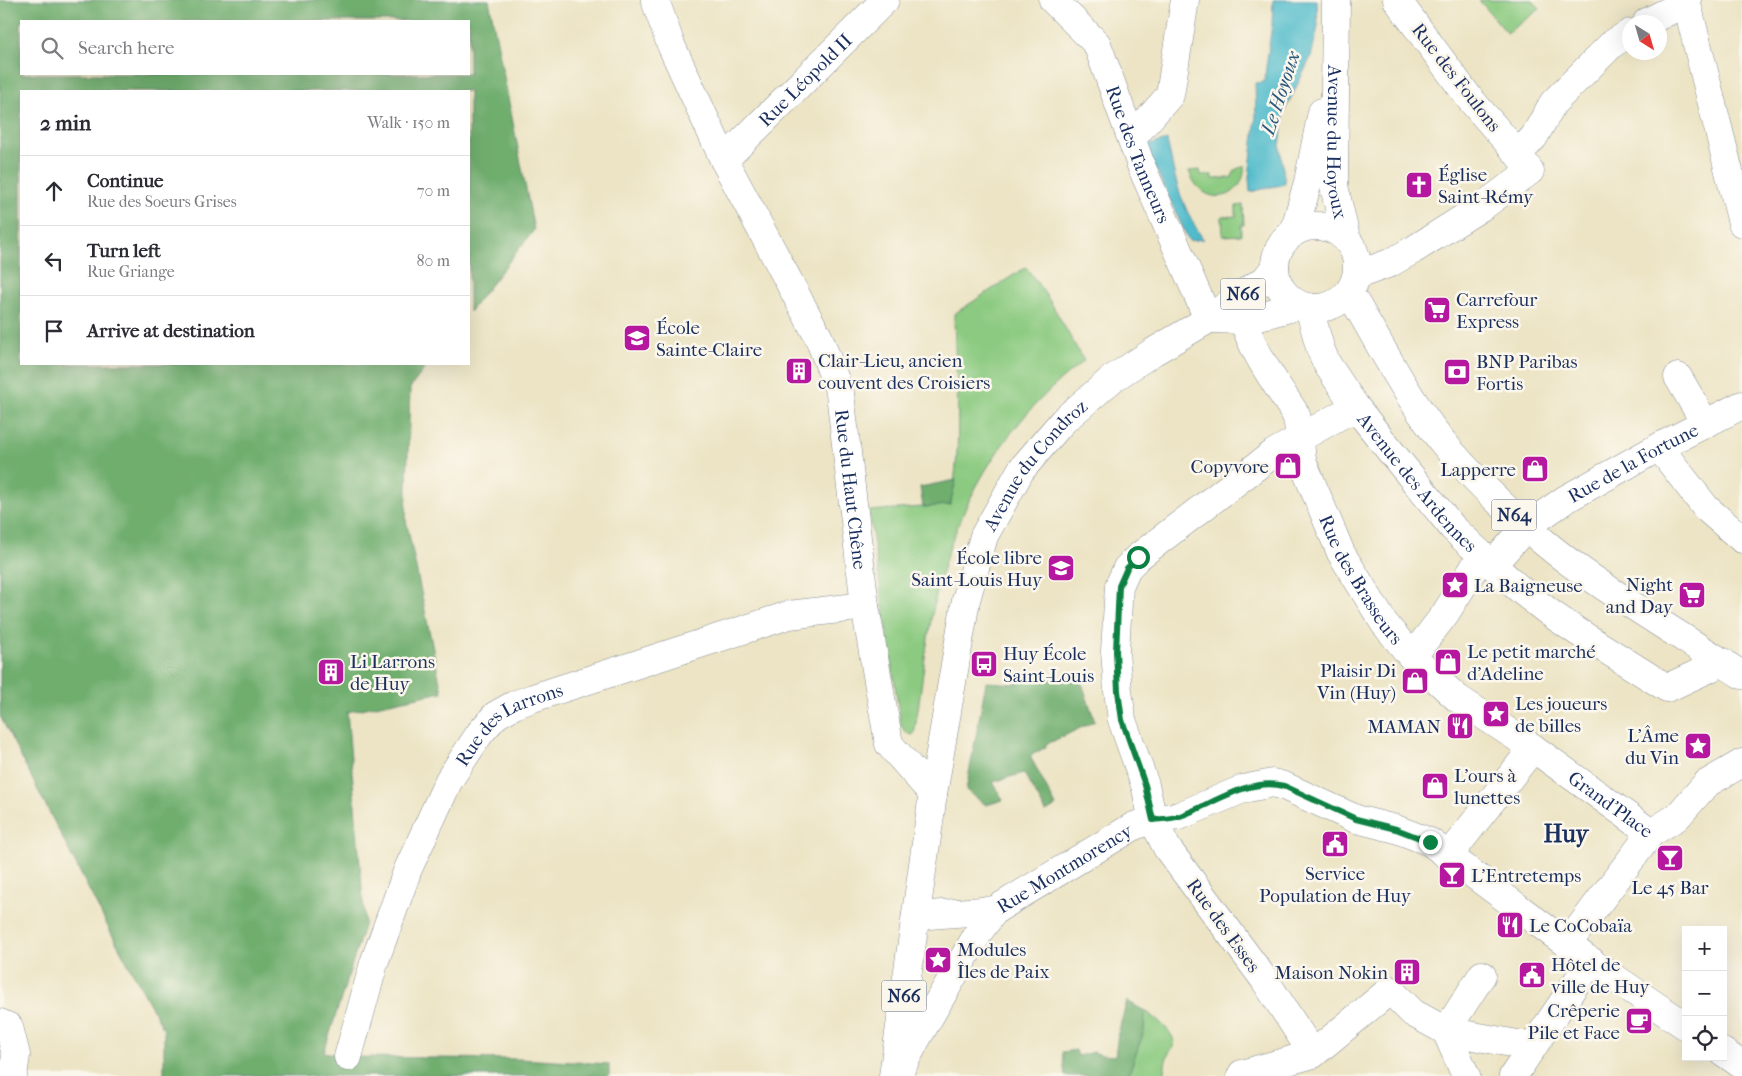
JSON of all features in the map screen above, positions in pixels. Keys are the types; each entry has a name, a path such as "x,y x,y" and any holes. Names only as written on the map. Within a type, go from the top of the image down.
{"street":[{"name":"Rue du Haut Chêne","path":"655,0 672,45 724,160 819,338 840,393 865,606 890,744 933,794"},
{"name":"Rue Léopold II","path":"724,160 885,0"},
{"name":"Rue des Tanneurs","path":"1052,0 1097,44 1142,168 1205,312 1210,319"},
{"path":"1132,138 1170,95 1185,0"},
{"name":"Avenue du Hoyoux","path":"1336,0 1334,186 1346,238"},
{"name":"Rue des Foulons","path":"1352,284 1413,250 1486,204 1530,171 1518,154 1470,100 1397,0"},
{"path":"1660,15 1686,1 1742,224"},
{"path":"1518,154 1534,137 1553,103 1612,44 1622,38"},
{"name":"Avenue du Hoyoux","path":"1294,232 1308,182 1335,46"},
{"path":"1316,225 1337,231 1346,238 1354,248 1357,261 1352,284 1338,303 1319,308 1302,305 1283,290 1277,278 1275,267 1279,249 1294,232 1304,227 1316,225"},
{"name":"Avenue du Condroz","path":"933,794 966,600 984,536 1021,470 1063,421 1112,379 1153,352 1210,319 1242,294 1265,280 1275,267"},
{"name":"Avenue des Ardennes","path":"1352,284 1355,302 1398,376 1434,430 1469,471 1527,526 1582,571 1732,669"},
{"name":"N66","path":"1210,319 1244,320 1302,305"},
{"name":"Avenue des Ardennes","path":"1302,305 1327,364 1355,406 1438,510 1487,560 1523,592 1578,632 1667,688 1732,669"},
{"name":"Rue des Brasseurs","path":"1244,320 1247,331 1258,352 1296,415 1300,426 1300,451 1303,463 1342,553 1384,623 1412,657 1458,698"},
{"path":"1678,377 1705,423"},
{"name":"Rue de la Fortune","path":"1412,657 1487,560 1527,526 1566,499 1659,447 1742,404"},
{"name":"Rue des Esses","path":"1313,1054 1264,979 1168,848 1153,820 1145,785 1122,720 1116,651 1119,586 1127,568 1138,557 1274,453 1355,406"},
{"path":"1659,447 1706,508 1742,539"},
{"name":"Rue des Larrons","path":"348,1057 374,963 408,869 449,780 480,733 496,715 532,698 789,615 865,606"},
{"name":"Grand'Place","path":"1458,698 1651,833 1568,943"},
{"path":"1532,748 1440,849 1525,922 1568,943 1593,963 1682,1023"},
{"path":"1651,833 1677,817 1706,784 1742,763"},
{"name":"Rue Montmorency","path":"916,916 994,910 1134,826 1153,820 1180,816 1243,789 1273,784 1284,786 1356,819 1396,829 1440,849"},
{"name":"N66","path":"893,1076 933,794"},
{"path":"897,1076 980,930 994,910"},
{"path":"1513,1076 1593,963"},
{"path":"1446,1031 1482,975"},
{"path":"1241,1076 1242,1074 1313,1054 1390,990 1414,1014 1446,1031 1533,1047"},
{"path":"0,1023 9,1027 16,1055 13,1076"},
{"path":"1446,1031 1466,1076"},
{"path":"1727,1055 1742,1065"}],"green space":[{"path":"0,0 489,0 534,230 470,311 470,90 20,90 20,365 427,365 410,388 406,520 442,692 347,712 365,923 324,1052 348,1057 519,1059 609,1064 609,1076 164,1076 164,1030 110,931 0,716"},
{"path":"1479,0 1533,0 1540,9 1507,33"},
{"path":"1245,166 1243,178 1237,188 1229,194 1220,196 1208,195 1203,192 1195,183 1189,171 1200,170 1201,175 1212,175 1213,179 1231,178 1236,169"},
{"path":"1243,205 1244,225 1241,225 1241,235 1223,236 1222,217 1236,216 1236,206"},
{"path":"1026,267 1050,301 1084,361 1058,382 1013,431 977,486 962,516 940,579 928,635 915,729 913,735 911,735 901,725 869,511 950,505 957,458 958,434 954,314"},
{"path":"956,480 950,505 923,507 920,487"},
{"path":"1018,679 1081,681 1095,721 1045,745 1046,747 1030,756 1056,806 1046,812 1024,773 993,782 1003,800 986,805 966,790 986,682 1018,684"},
{"path":"1127,1001 1145,1011 1144,1031 1128,1076 1065,1076 1062,1052 1076,1050 1078,1056 1093,1052 1115,1056 1118,1033"},
{"path":"1145,1011 1164,1026 1174,1042 1174,1047 1169,1052 1167,1058 1163,1076 1128,1076 1144,1031"}],"water":[{"name":"Le Hoyoux","path":"1273,0 1317,0 1318,27 1311,57 1284,112 1280,147 1285,184 1250,192 1249,177 1256,117 1255,83 1264,82 1272,24"},
{"path":"1167,140 1179,191 1203,239 1189,241 1145,146"}],"place":[{"name":"Église Saint-Rémy","path":"1419,185"},
{"name":"Carrefour Express","path":"1437,310"},
{"name":"École Sainte-Claire","path":"637,338"},
{"name":"Clair-Lieu, ancien couvent des Croisiers","path":"799,371"},
{"name":"BNP Paribas Fortis","path":"1457,372"},
{"name":"Copyvore","path":"1288,466"},
{"name":"Lapperre","path":"1535,469"},
{"name":"École libre Saint-Louis Huy","path":"1061,568"},
{"name":"La Baigneuse","path":"1455,585"},
{"name":"Night and Day","path":"1692,595"},
{"name":"Le petit marché d'Adeline","path":"1448,662"},
{"name":"Huy École Saint-Louis","path":"984,664"},
{"name":"Li Larrons de Huy","path":"331,672"},
{"name":"Plaisir Di Vin (Huy)","path":"1415,681"},
{"name":"Les joueurs de billes","path":"1496,714"},
{"name":"MAMAN","path":"1460,726"},
{"name":"L'Âme du Vin","path":"1698,746"},
{"name":"L'ours à lunettes","path":"1435,786"},
{"name":"Service Population de Huy","path":"1335,844"},
{"name":"Le 45 Bar","path":"1670,858"},
{"name":"L'Entretemps","path":"1452,875"},
{"name":"Le CoCobaïa","path":"1510,925"},
{"name":"Modules Îles de Paix","path":"938,960"},
{"name":"Maison Nokin","path":"1407,972"},
{"name":"Hôtel de ville de Huy","path":"1532,975"},
{"name":"Crêperie Pile et Face","path":"1639,1021"}],"district":[{"name":"Huy","path":"1566,834"}],"route":[{"path":"1138,557 1127,568 1119,586 1116,651 1118,691 1122,720 1145,785 1153,820 1180,816 1243,789 1273,784 1284,786 1356,819 1396,829 1430,842"}]}
